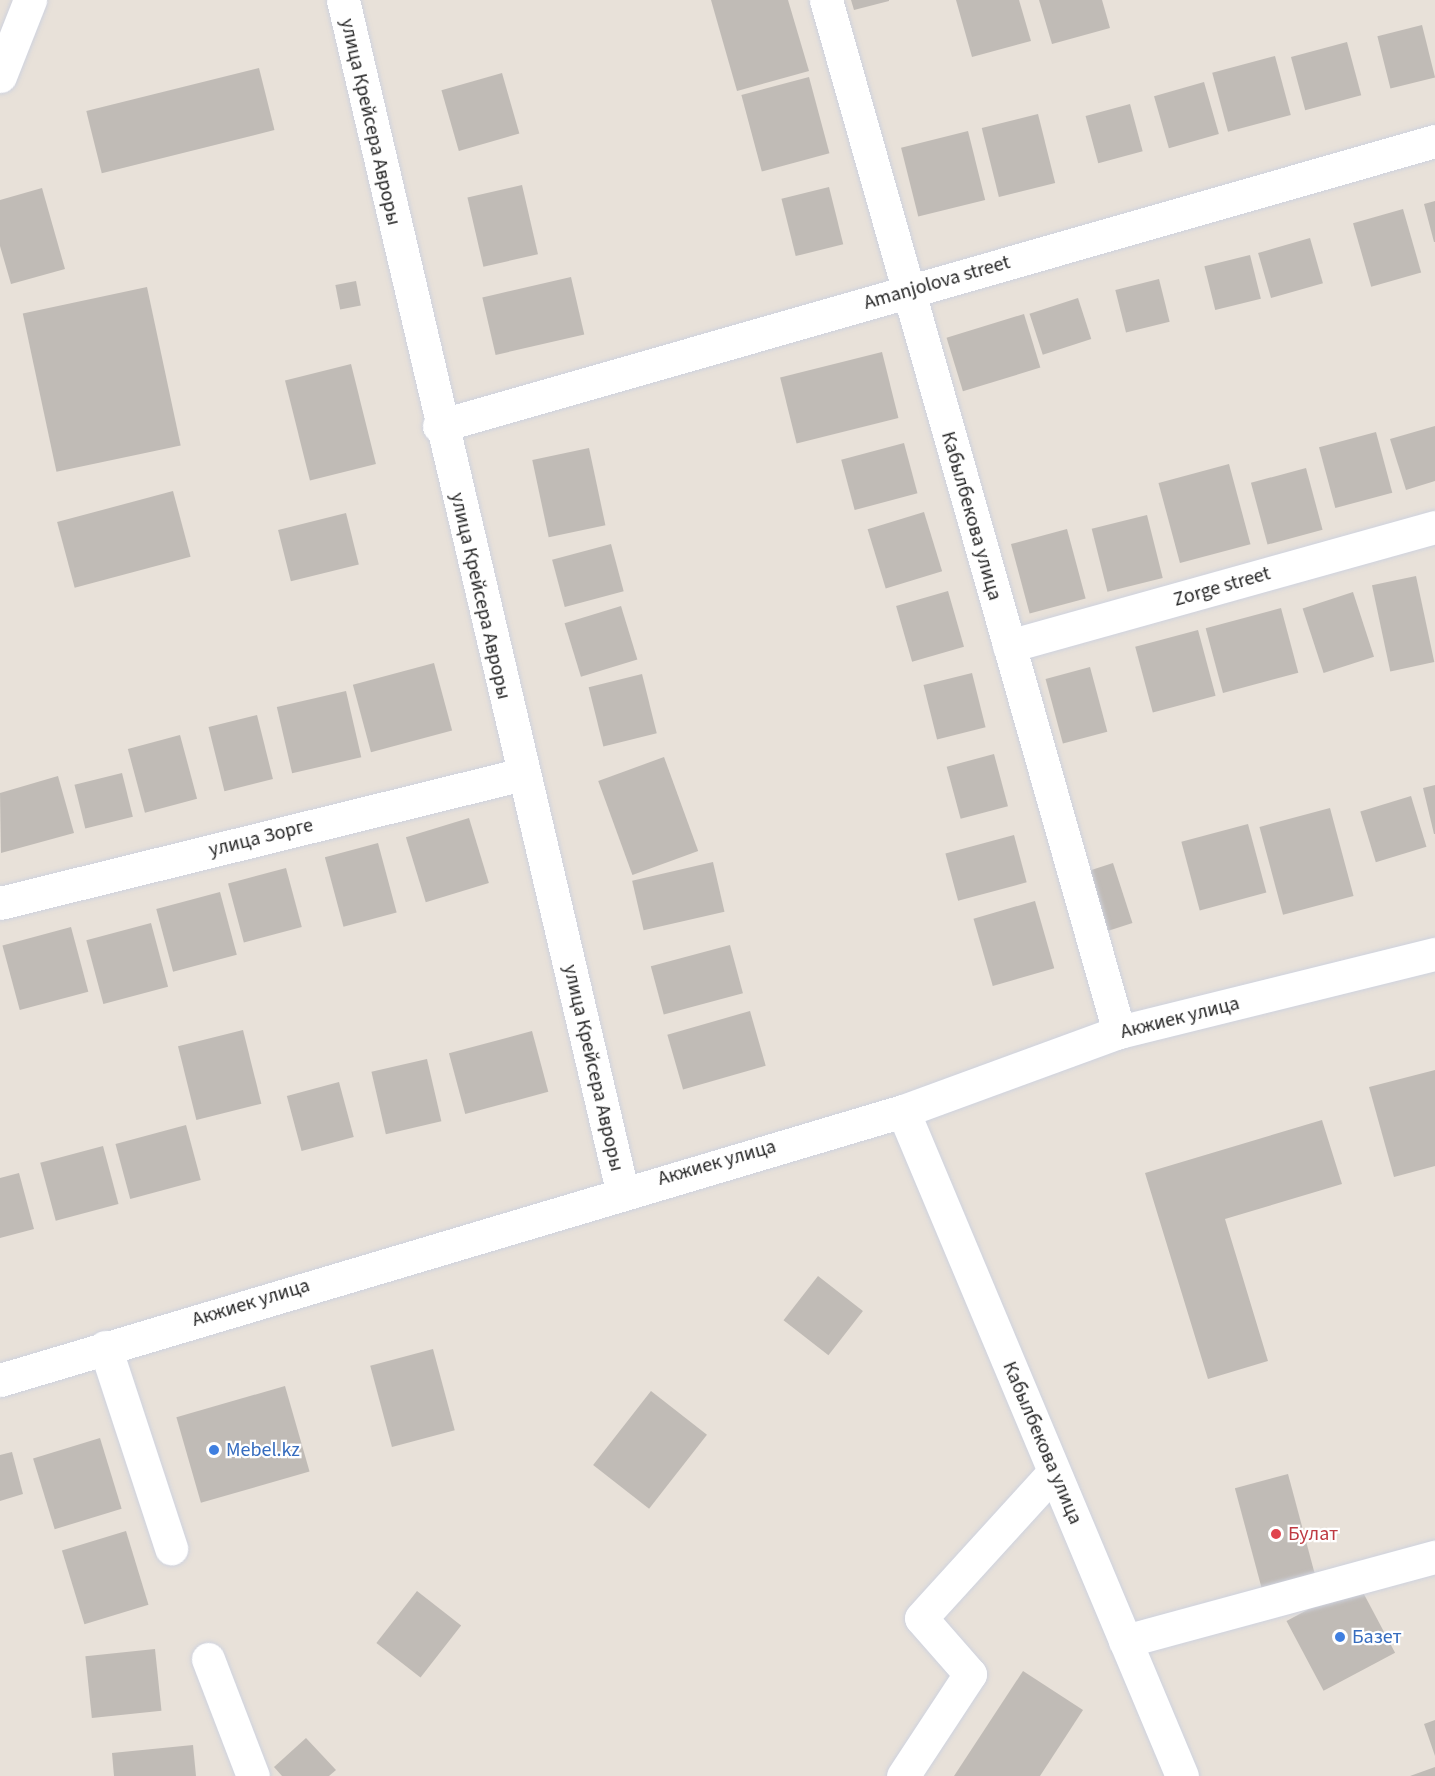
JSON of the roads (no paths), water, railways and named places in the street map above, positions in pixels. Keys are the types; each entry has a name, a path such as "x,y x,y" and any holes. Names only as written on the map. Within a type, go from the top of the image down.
{"street":[{"path":"0,76 30,0"},
{"name":"улица Крейсера Авроры","path":"343,0 439,426 622,1190"},
{"name":"Кабылбекова улица","path":"825,0 906,291 1119,1032"},
{"name":"Amanjolova street","path":"439,426 1435,141"},
{"name":"Zorge street","path":"1009,646 1435,527"},
{"name":"улица Зорге","path":"0,903 523,774"},
{"name":"Акжиек улица","path":"0,1380 622,1190 903,1111 1119,1032 1435,954"},
{"name":"Кабылбекова улица","path":"903,1111 1182,1776"},
{"path":"105,1347 171,1548"},
{"path":"903,1776 970,1674 921,1618 1054,1472"},
{"path":"1125,1641 1435,1557"},
{"path":"208,1659 253,1776"}],"place":[{"name":"Mebel.kz","path":"214,1450"},
{"name":"Булат","path":"1276,1534"},
{"name":"Базет","path":"1340,1637"}]}
